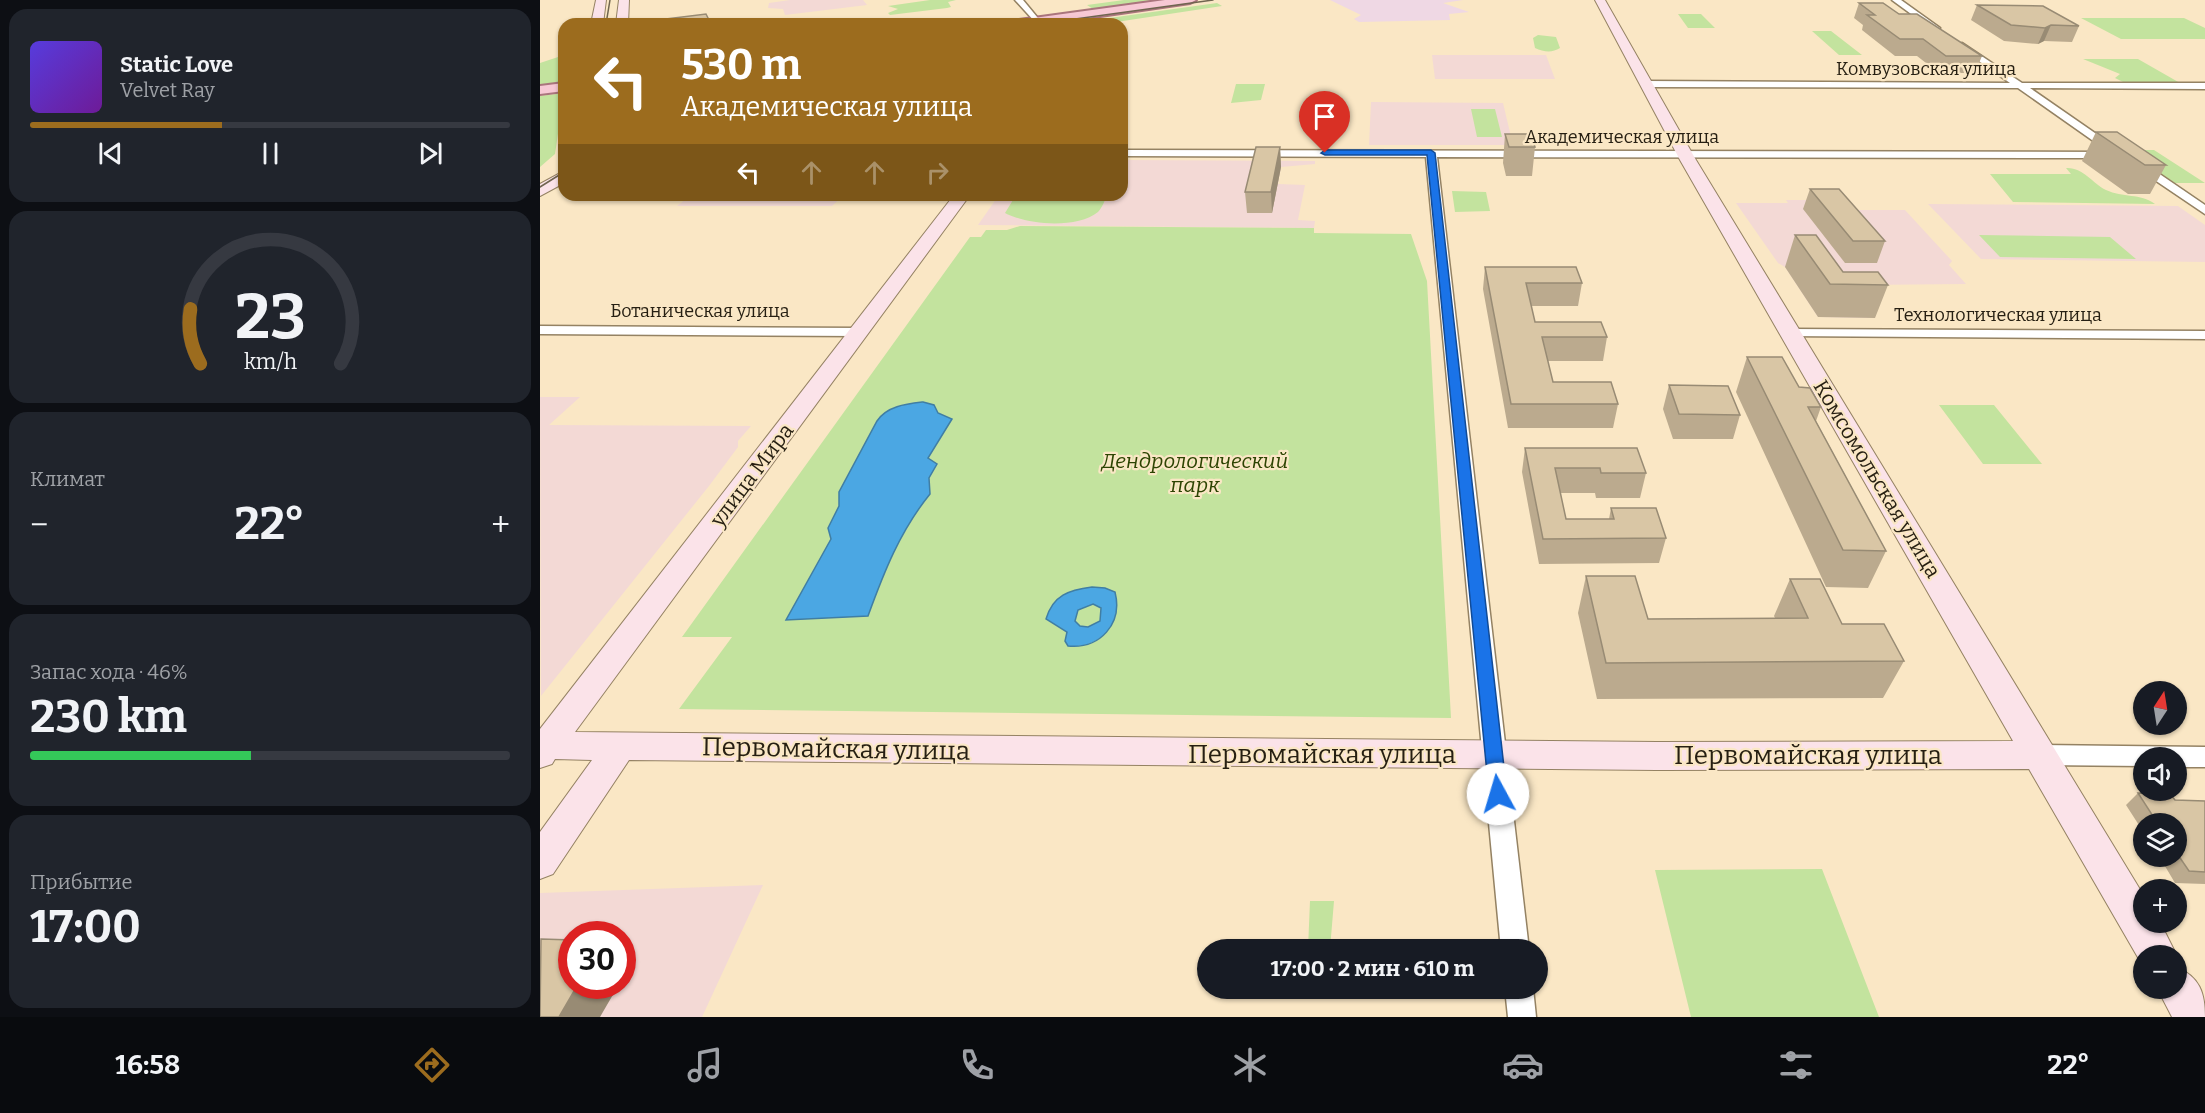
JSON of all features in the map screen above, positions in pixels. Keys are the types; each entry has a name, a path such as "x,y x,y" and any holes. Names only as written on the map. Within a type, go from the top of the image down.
{"main road":[{"path":"598,18 601,0"},
{"path":"622,18 624,0"},
{"path":"1073,18 1190,0"},
{"name":"Комсомольская улица","path":"1600,0 1684,154 2152,945"},
{"path":"540,90 558,88"},
{"path":"540,179 558,168"},
{"path":"540,191 558,180"},
{"name":"улица Мира","path":"542,748 958,201"},
{"path":"540,862 621,746"},
{"name":"Первомайская улица","path":"542,748 621,746 1494,755 2041,755"},
{"path":"2184,999 2195,1017"}],"street":[{"path":"1019,0 1035,18"},
{"path":"1896,0 2205,210"},
{"name":"Комвузовская улица","path":"1646,84 2205,86"},
{"name":"Академическая улица","path":"1128,153 2125,157"},
{"path":"1431,153 1514,939"},
{"name":"Ботаническая улица","path":"540,330 860,332"},
{"name":"Технологическая улица","path":"1790,333 2205,335"},
{"name":"Первомайская улица","path":"2041,755 2205,757"},
{"path":"1520,999 1522,1017"}],"shaded area":[{"path":"790,0 863,0 867,5 785,15 783,9 768,8 769,3"},
{"path":"1330,0 1463,0 1443,3 1469,12 1449,14 1450,20 1359,22 1354,19 1361,15"},
{"path":"1432,55 1546,55 1555,79 1435,79"},
{"path":"1371,102 1503,103 1513,145 1369,145"},
{"path":"1128,160 1315,161 1315,164 1281,167 1278,184 1305,185 1298,220 1315,221 1314,228 978,225 995,201 1128,201"},
{"path":"1786,200 1842,200 1851,210 1905,210 1952,261 1949,265 1966,284 1860,285 1862,300 1875,318 1818,317 1785,267 1778,263 1736,203 1788,203"},
{"path":"683,201 837,201 832,206 677,206"},
{"path":"1928,204 2178,206 2205,225 2205,262 1981,259"},
{"path":"540,397 580,397 549,425 751,426 738,441 738,447 709,486 541,696"},
{"path":"763,885 702,1017 540,1017 540,893"}],"green space":[{"path":"930,0 956,0 948,2 951,7 947,8 890,15 888,13 898,9 888,6"},
{"path":"1124,0 1190,0 1063,18 1045,16 1093,9 1087,5"},
{"path":"1217,3 1222,6 1128,20 1128,18 1110,18"},
{"path":"1678,14 1701,14 1715,28 1688,28"},
{"path":"2081,18 2184,18 2205,28 2205,39 2121,39"},
{"path":"1812,31 1831,31 1862,55 1839,55"},
{"path":"1538,35 1556,37 1560,48 1548,51 1535,48 1533,38"},
{"path":"558,57 558,83 540,86 540,63"},
{"path":"2083,59 2138,59 2180,83 2123,82 2115,78 2120,74"},
{"path":"1236,84 1265,84 1261,100 1231,103"},
{"path":"558,94 558,134 555,154 540,167 540,96"},
{"path":"1471,109 1495,109 1502,137 1477,137"},
{"path":"2126,150 2154,150 2205,183 2175,183"},
{"path":"2066,168 2077,170 2106,190 2143,198 2155,204 2013,202 1990,174 2071,174"},
{"path":"1452,191 1486,192 1490,211 1455,212"},
{"path":"1012,201 1104,201 1098,212 1078,221 1065,223 1026,220 1005,213"},
{"name":"Дендрологический парк","path":"1020,226 1314,228 1314,233 1411,234 1427,281 1451,718 679,709 732,637 682,637 970,237 981,237 986,230 1007,230"},
{"path":"1979,235 2110,237 2136,259 2000,257"},
{"path":"1939,405 1994,405 2042,464 1983,464"},
{"path":"1822,869 1879,1017 1691,1017 1655,870"},
{"path":"1310,901 1334,901 1331,939 1308,939"}],"water":[{"path":"923,402 934,405 938,413 952,419 928,458 937,464 929,478 930,494 901,537 868,616 786,620 831,539 828,528 839,506 839,492 877,421 891,409"},
{"path":"1084,588 1105,588 1115,592 1116,614 1112,624 1099,639 1080,646 1068,646 1065,641 1067,632 1046,619 1058,599 1069,592","holes":["1093,604 1101,608 1100,621 1088,627 1080,626 1075,621 1078,610"]}],"building":[{"path":"1859,3 1883,3 1899,14 1917,14 1982,56 1946,56 1923,39 1900,39 1867,15 1875,15"},
{"path":"1977,5 2043,6 2079,26 2051,25 2045,28 2011,25"},
{"path":"706,14 708,18 674,18"},
{"path":"2096,132 2117,132 2166,165 2145,165"},
{"path":"1505,134 1531,134 1535,147 1509,147"},
{"path":"1256,147 1280,147 1271,192 1245,192"},
{"path":"1810,189 1839,189 1885,241 1853,241"},
{"path":"1795,235 1816,235 1843,272 1878,272 1888,285 1830,284"},
{"path":"1485,267 1576,267 1582,283 1526,283 1535,322 1601,322 1607,337 1542,337 1553,382 1611,382 1618,404 1511,404"},
{"path":"1747,357 1782,357 1799,387 1810,388 1821,407 1808,407 1886,551 1843,550"},
{"path":"1669,385 1728,386 1740,415 1679,414"},
{"path":"1525,448 1637,448 1646,473 1601,473 1600,468 1555,468 1566,519 1614,519 1611,508 1656,508 1666,538 1543,539"},
{"path":"1586,576 1635,576 1648,619 1808,618 1790,579 1820,579 1842,624 1884,624 1904,661 1606,663"},
{"path":"2143,801 2205,801 2205,872 2189,871 2186,867 2187,813 2151,813"},
{"path":"541,939 558,940 558,999 569,999 559,1017 540,1017"}],"tram line":[{"path":"607,18 610,0"},
{"path":"1082,18 1213,0"},
{"path":"540,187 558,176"}],"route":[{"path":"1325,153 1431,153 1498,794"}]}
